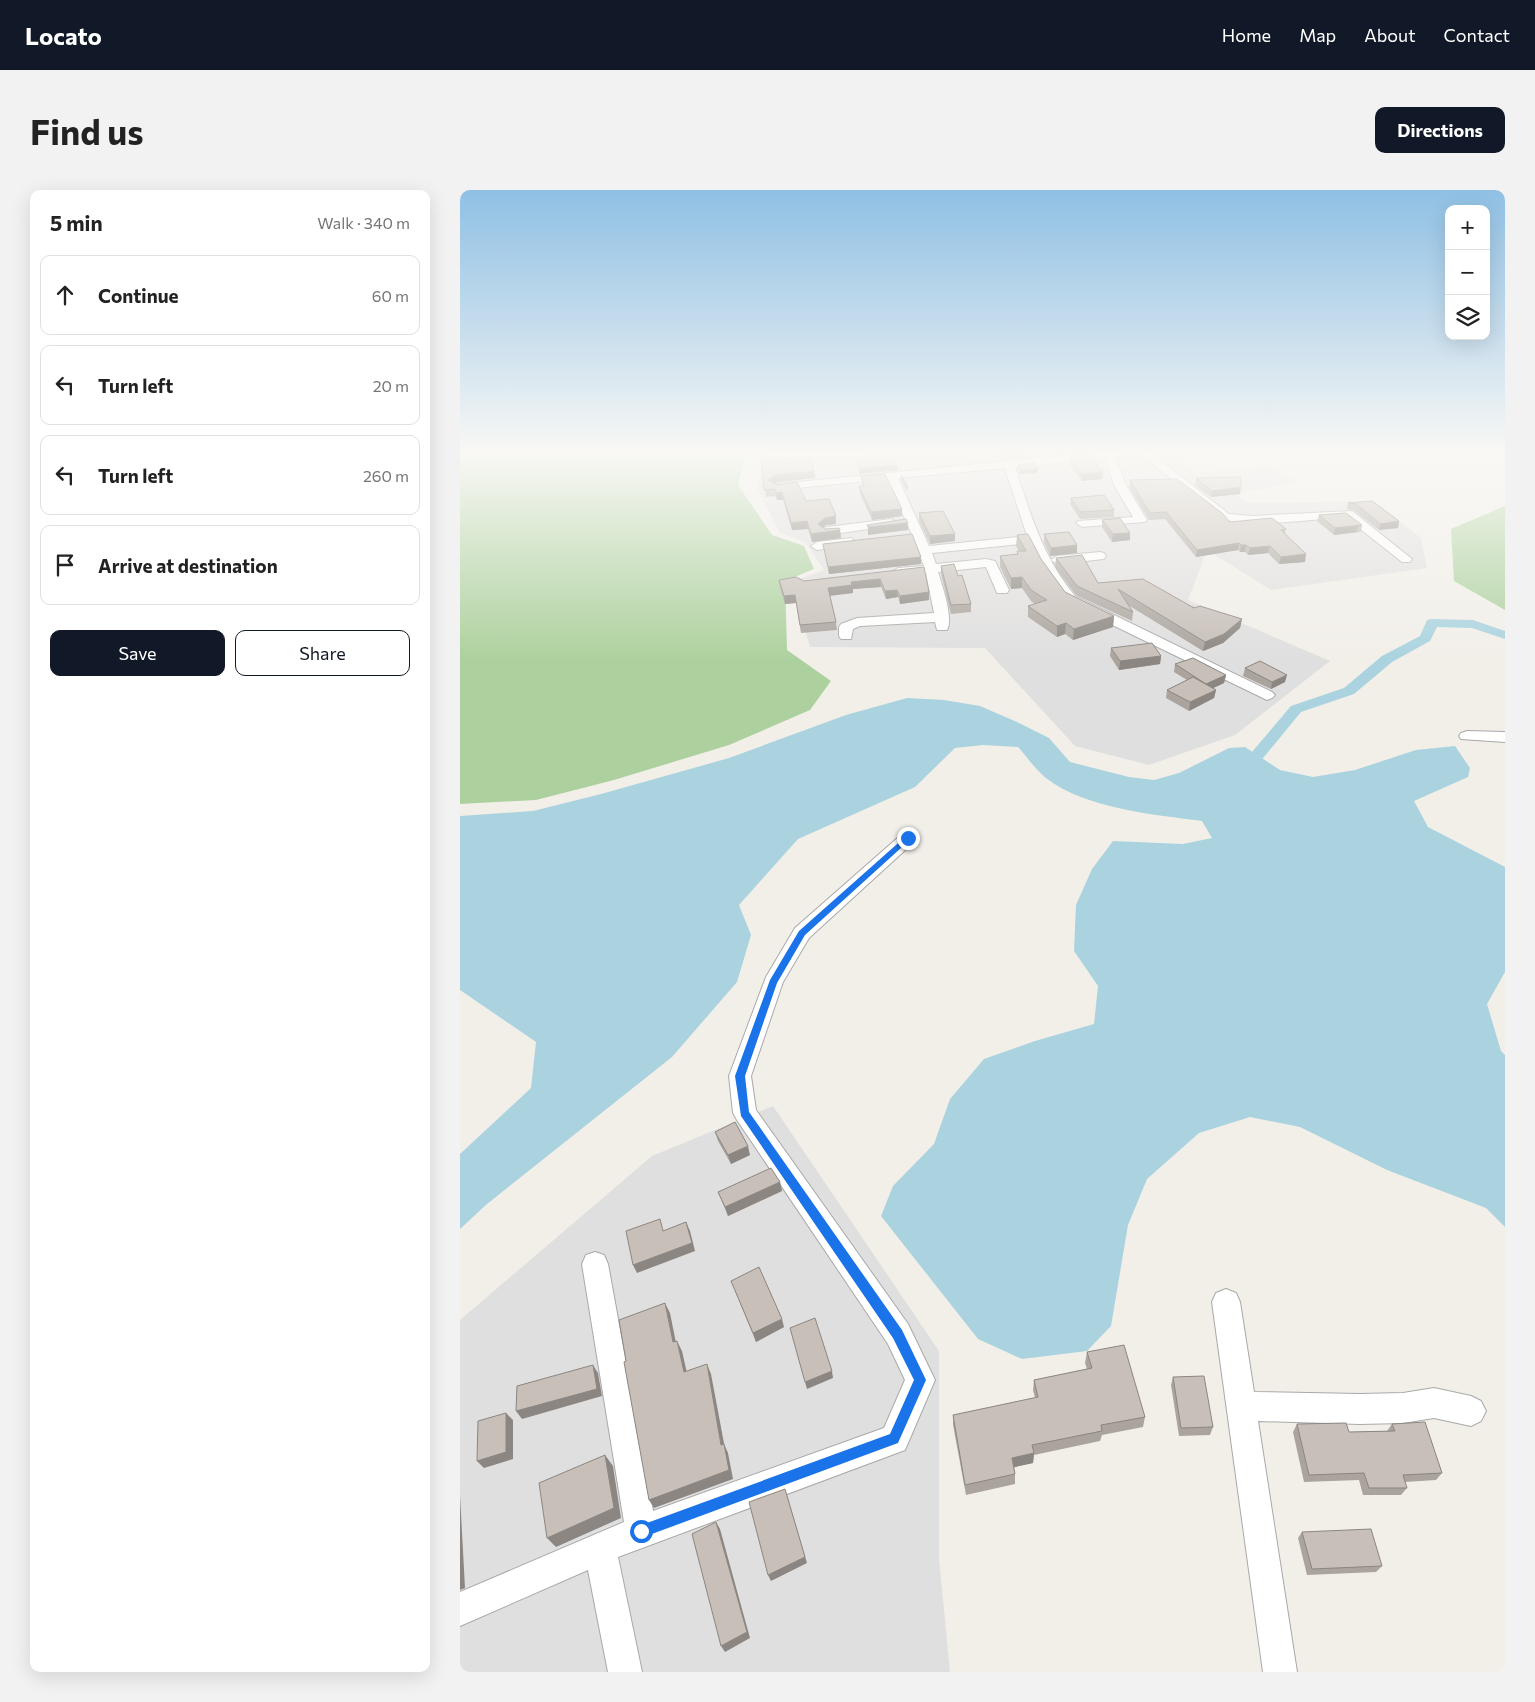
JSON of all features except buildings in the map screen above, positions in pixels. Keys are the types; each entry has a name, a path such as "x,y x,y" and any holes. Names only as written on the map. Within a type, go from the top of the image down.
{"street":[{"path":"827,531 911,521"},
{"path":"846,636 846,627 857,622 942,622 940,598 931,568 923,550 913,536 912,521"},
{"path":"1027,521 1033,539 1058,587 1070,599 1267,695"},
{"path":"1082,524 1124,521"},
{"path":"1358,521 1406,559"},
{"path":"923,550 1033,539"},
{"path":"817,546 863,541"},
{"path":"1045,562 1100,556"},
{"path":"883,574 989,563 1002,590"},
{"path":"1468,736 1505,737"},
{"path":"460,1609 641,1531 894,1439 920,1380 898,1334 745,1113 740,1076 773,982 802,933 908,838"},
{"path":"595,1264 641,1531"},
{"path":"1226,1302 1280,1672"},
{"path":"1242,1406 1360,1409 1403,1408 1434,1403 1471,1411"},
{"path":"600,1548 625,1672"}],"shaded area":[{"path":"774,521 1400,521 1421,538 1427,568 1271,590 1207,550 1188,600 1330,661 1235,735 1149,765 1075,746 985,648 810,647 792,582 824,570 805,542 779,532"},
{"path":"773,1106 939,1351 939,1558 950,1672 460,1672 460,1320 652,1156"}],"green space":[{"path":"460,521 763,521 772,535 804,546 814,569 785,581 787,650 831,681 810,710 729,745 614,780 536,800 460,804"},
{"path":"1469,521 1505,521 1505,610 1454,581 1451,529"}],"water":[{"path":"907,698 944,700 980,706 1049,738 1070,762 1129,777 1154,780 1179,773 1229,748 1245,747 1280,770 1313,777 1355,770 1416,750 1455,746 1470,768 1468,777 1414,801 1428,827 1505,867 1505,972 1487,1004 1501,1051 1505,1055 1505,1227 1486,1208 1387,1170 1300,1127 1250,1117 1199,1133 1147,1179 1128,1225 1111,1326 1087,1351 1022,1359 978,1339 881,1216 893,1186 934,1144 950,1099 984,1059 1035,1041 1094,1024 1098,986 1074,951 1076,905 1092,869 1113,841 1183,844 1212,838 1202,821 1142,813 1080,797 1046,778 1018,747 983,745 955,748 915,787 798,839 739,905 751,935 737,982 672,1057 487,1204 460,1229 460,1154 531,1088 536,1042 460,990 460,816 533,811 601,794 729,758 846,715"}],"waterway":[{"path":"1247,776 1251,762 1296,709 1349,691 1387,659 1425,638 1432,623 1473,624 1505,635"}],"route":[{"path":"641,1531 894,1439 920,1380 898,1334 745,1113 740,1076 773,982 802,933 908,838"}]}
